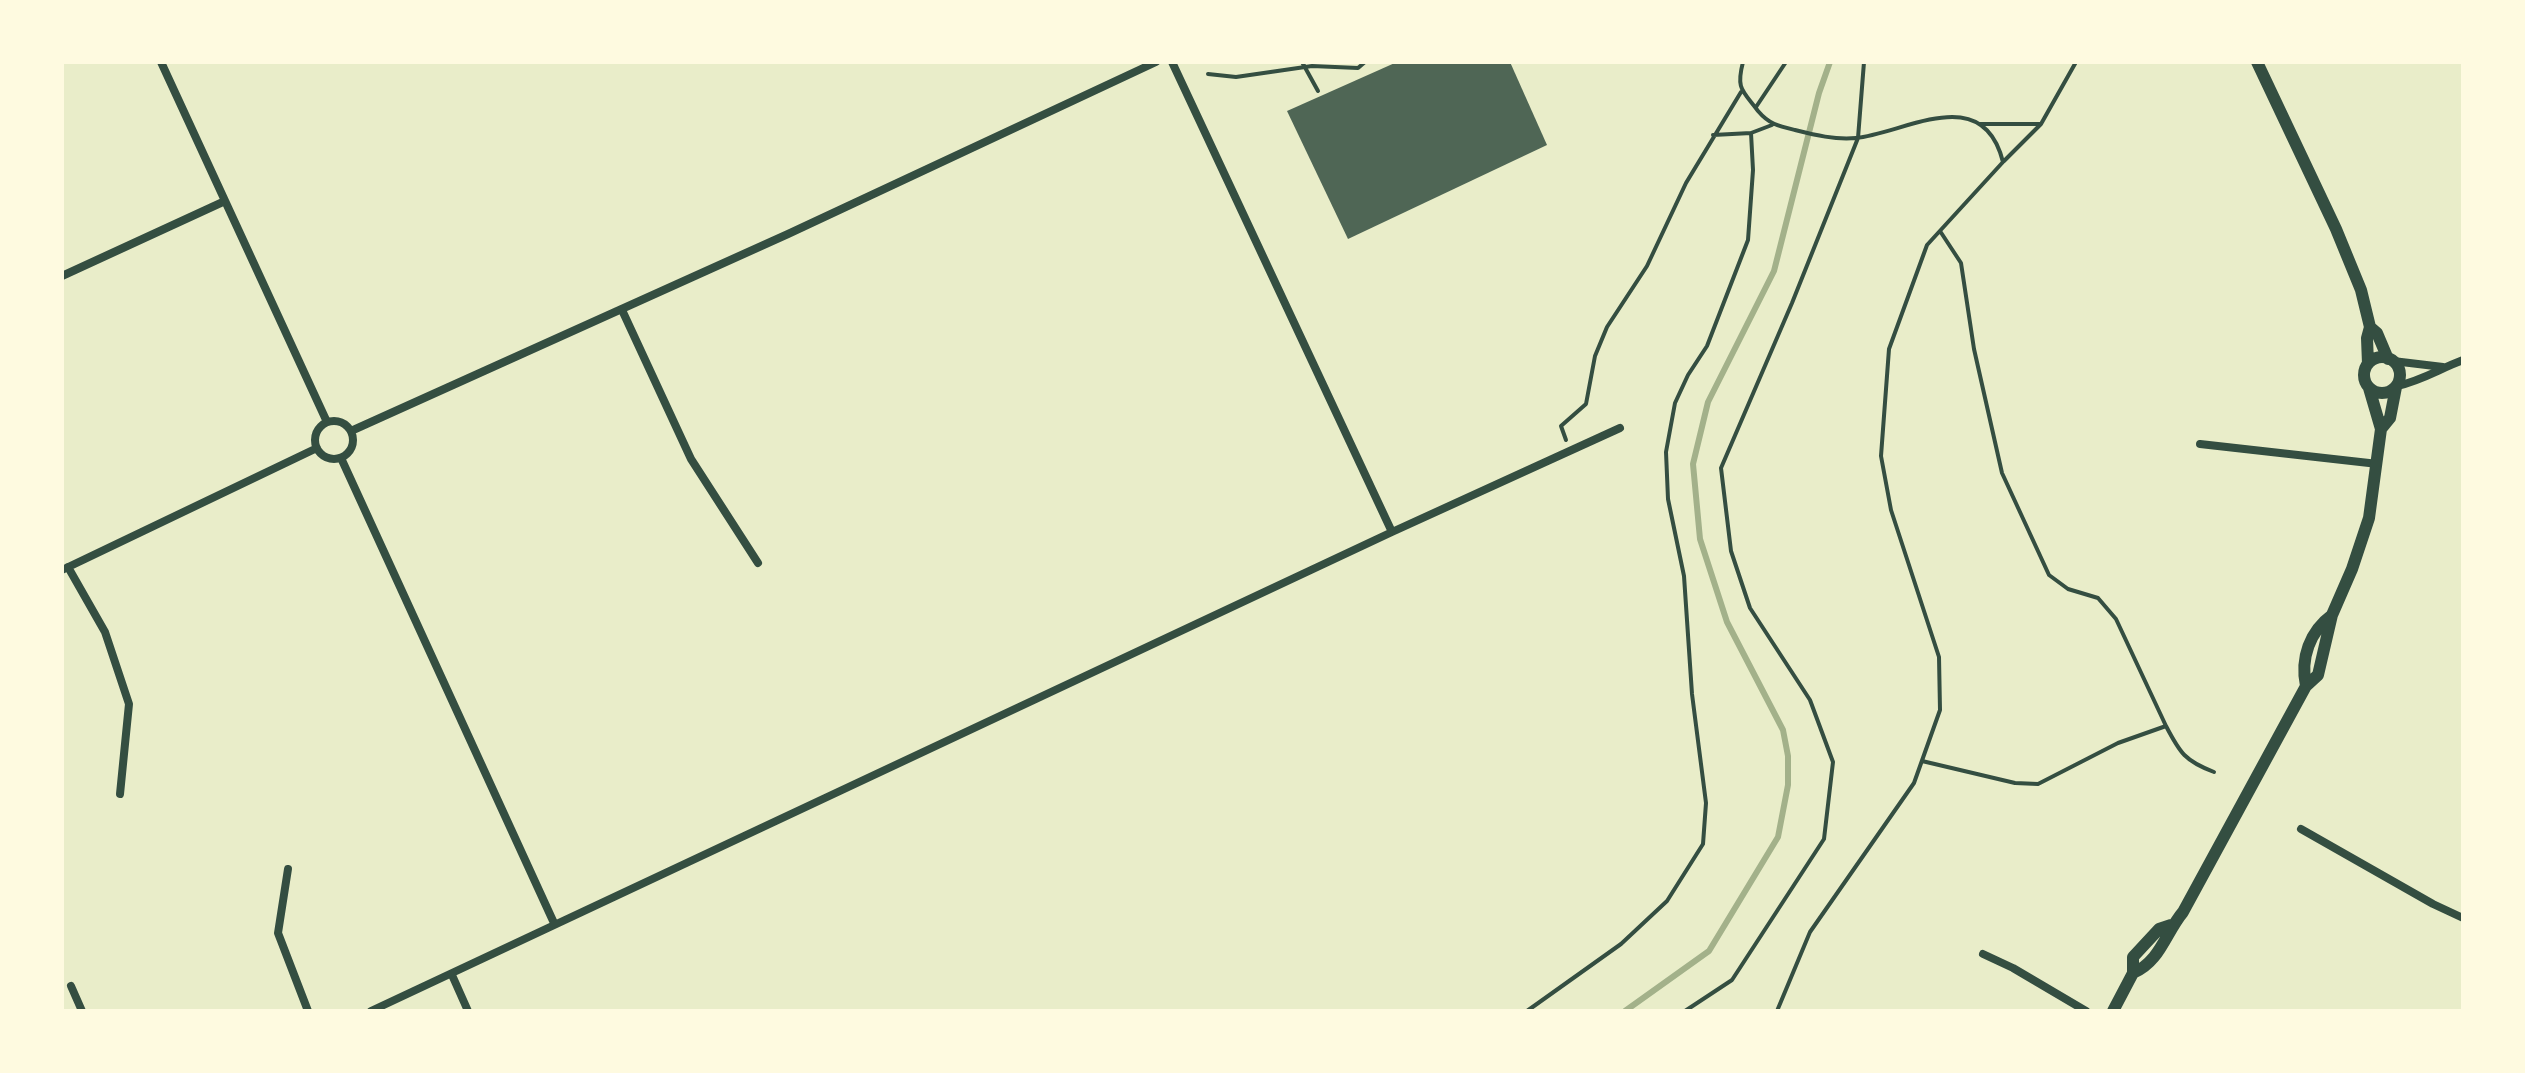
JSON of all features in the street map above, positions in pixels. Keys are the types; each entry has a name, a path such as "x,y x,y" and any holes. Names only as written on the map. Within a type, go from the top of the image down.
{"street":[{"path":"161,62 327,422"},
{"path":"351,431 622,310 1156,62"},
{"path":"1172,62 1392,532"},
{"path":"2113,1011 2133,973 2133,957 2159,929 2171,925 2183,912 2306,686 2305,665 2312,636 2318,625 2332,615 2362,541 2374,494 2381,429 2364,379 2370,327 2361,290 2257,62"},
{"path":"62,276 225,201"},
{"path":"622,310 691,459 758,563"},
{"path":"2370,327 2377,333 2400,373 2390,418 2381,429"},
{"path":"2368,364 2375,359 2444,367"},
{"path":"2369,388 2382,393 2430,377 2444,367 2463,360"},
{"path":"338,421 351,431 350,449 341,458 325,457 317,448 315,436 327,422 338,421"},
{"path":"371,1011 1620,428"},
{"path":"2200,444 2378,464"},
{"path":"120,794 129,704 105,632 65,569 317,448"},
{"path":"341,458 554,923"},
{"path":"2301,829 2463,918"},
{"path":"288,869 278,933 308,1011"},
{"path":"1983,954 2086,1011"},
{"path":"452,975 468,1011"},
{"path":"71,986 82,1011"}],"path":[{"path":"1208,74 1236,77 1303,65 1356,65 1365,62"},
{"path":"1743,62 1739,78 1741,91 1772,125"},
{"path":"1756,107 1786,62"},
{"path":"1685,1011 1732,980 1824,839 1833,762 1810,700 1750,608 1731,551 1721,468 1858,138 1864,62"},
{"path":"1777,1011 1810,932 1914,783 1940,710 1939,657 1891,510 1881,456 1889,349 1927,245 2041,124 2076,62"},
{"path":"1303,65 1318,91"},
{"path":"1569,450 1561,426 1586,404 1595,356 1607,327 1647,266 1686,183 1741,91"},
{"path":"1713,135 1751,133 1772,125 1826,138 1858,138 1924,118 1964,118 1980,124 2041,124"},
{"path":"1980,124 1996,140 2003,162"},
{"path":"1527,1011 1621,944 1667,901 1703,844 1706,803 1688,656 1684,576 1668,499 1666,452 1675,403 1707,346 1748,240 1753,170 1751,133"},
{"path":"1940,231 1961,263 1974,349 2002,473 2049,575 2068,589 2098,598 2116,619 2180,753 2194,764 2214,772"},
{"path":"1922,761 2015,783 2038,784 2118,743 2166,726"}],"building":[{"path":"1397,62 1510,62 1547,145 1348,239 1287,111"}],"waterway":[{"path":"1625,1011 1709,951 1778,837 1788,785 1788,756 1783,730 1727,622 1700,539 1693,464 1708,402 1774,271 1819,93 1830,62"}]}
